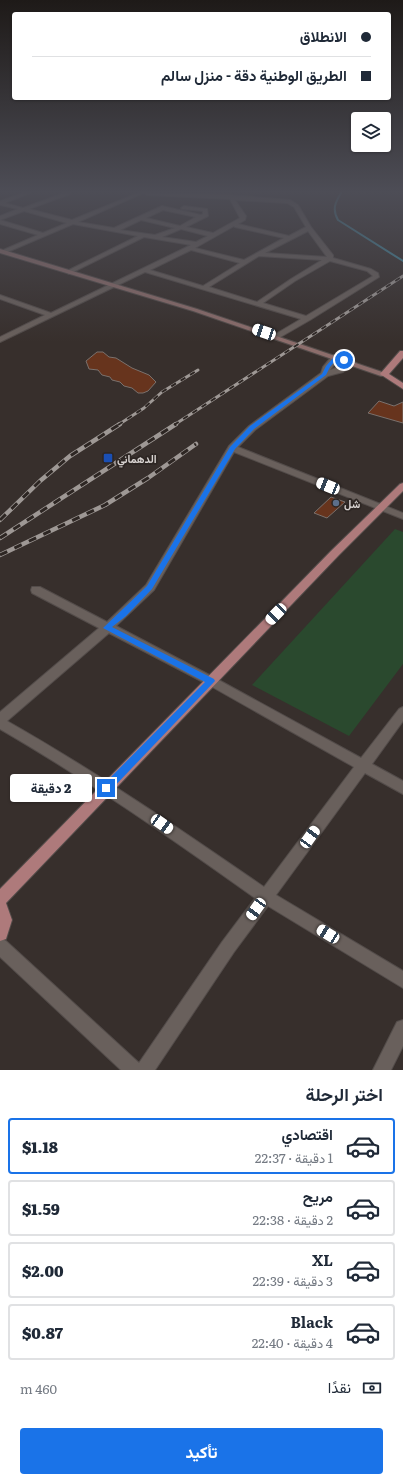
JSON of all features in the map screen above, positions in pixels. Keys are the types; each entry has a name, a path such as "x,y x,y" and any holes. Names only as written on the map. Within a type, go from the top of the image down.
{"main road":[{"path":"2,252 196,310 403,380"},
{"path":"384,374 403,353"},
{"path":"384,374 403,387"},
{"path":"0,899 106,788 403,486"},
{"path":"0,907 4,920 0,934"}],"street":[{"path":"2,252 22,243"},
{"path":"69,272 128,243"},
{"path":"190,243 196,244"},
{"path":"205,287 244,262 281,243"},
{"path":"321,243 330,255 329,259"},
{"path":"0,340 196,244"},
{"path":"190,248 244,262"},
{"path":"258,254 329,259 374,272 376,274 376,277 278,337"},
{"path":"259,303 293,280 329,259"},
{"path":"144,270 259,303 308,319"},
{"path":"0,297 51,315"},
{"path":"324,374 327,367 336,357"},
{"path":"0,719 107,628 150,588 232,448 252,428 324,374 340,370 352,363"},
{"path":"232,448 403,516"},
{"path":"36,590 211,681 403,788"},
{"path":"145,1070 223,954 362,765 403,712"},
{"path":"0,723 54,754 162,824 265,896 403,980"},
{"path":"0,946 134,1070"},
{"path":"382,1070 403,1028"}],"green space":[{"path":"395,529 403,532 403,664 349,736 252,685"}],"building":[{"path":"97,352 103,352 109,357 116,358 132,368 149,375 156,382 148,391 138,393 132,388 124,386 120,382 112,380 110,377 102,375 98,370 89,369 86,361"},
{"path":"379,401 394,406 403,402 403,423 368,413"},
{"path":"331,497 345,502 327,518 314,513"}],"waterway":[{"path":"374,243 403,261"}],"railway":[{"path":"174,425 403,276"},
{"path":"118,425 144,408 162,392 198,370"},
{"path":"0,520 40,481 70,456 120,424"},
{"path":"0,538 176,424"},
{"path":"0,555 105,505 148,478 196,444"}],"place":[{"name":"الدهماني","path":"108,458"},
{"name":"شل","path":"336,503"}],"route":[{"path":"106,788 211,681 107,628 150,588 232,448 252,428 324,374 327,367 336,357 344,360"}]}
